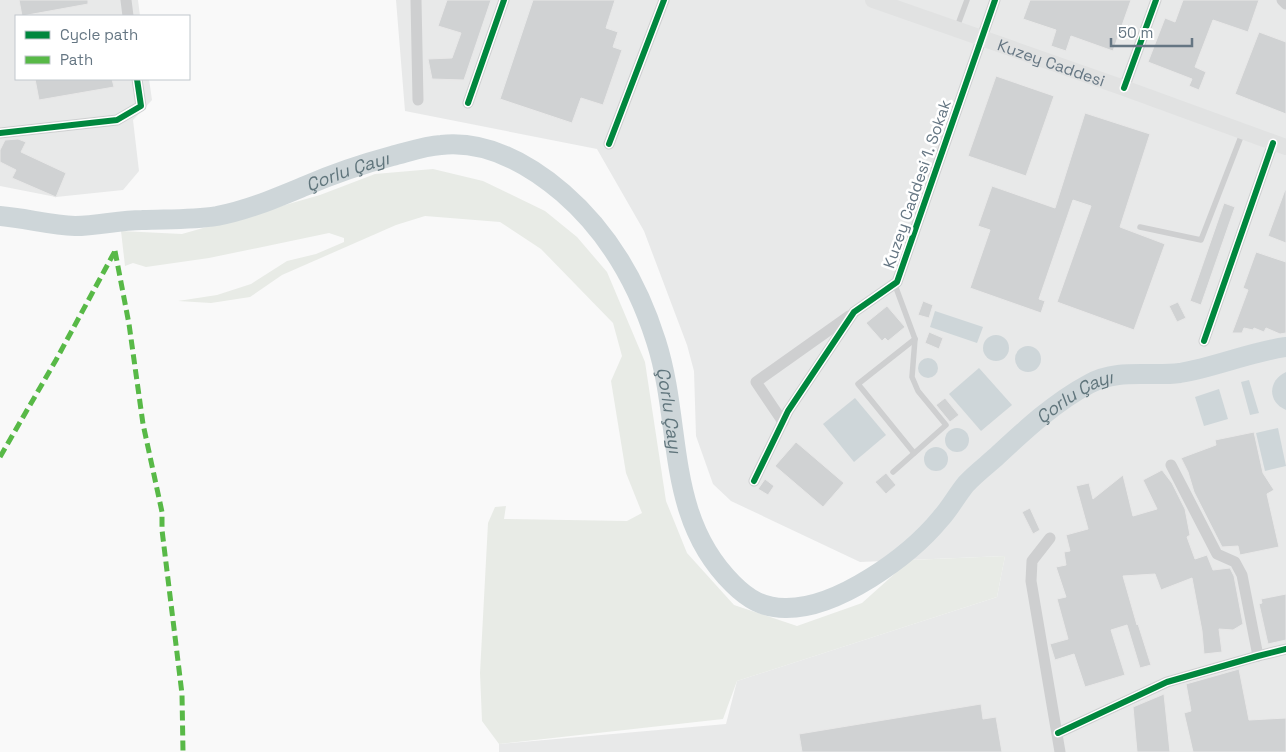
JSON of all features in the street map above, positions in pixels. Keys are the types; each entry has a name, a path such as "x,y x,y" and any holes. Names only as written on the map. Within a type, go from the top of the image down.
{"street":[{"path":"126,0 128,15"},
{"path":"416,0 418,100"},
{"path":"468,103 504,0"},
{"path":"609,144 664,0"},
{"name":"Kuzey Caddesi 1. Sokak","path":"754,481 788,411 854,312 897,282 995,0"},
{"path":"1124,88 1156,0"},
{"path":"1282,0 1286,4"},
{"name":"Kuzey Caddesi","path":"883,2 1280,145"},
{"path":"0,133 117,120 141,106 137,80"},
{"path":"1204,341 1280,145"},
{"path":"783,422 756,382 854,312"},
{"path":"1171,465 1217,554 1235,562 1242,575 1258,656"},
{"path":"1050,538 1032,561 1031,581 1060,752"},
{"path":"1058,733 1167,682 1286,649"}],"lane":[{"path":"956,29 967,0"},
{"path":"1140,227 1201,240 1242,132"},
{"path":"893,472 946,425 918,391 912,377 914,339 895,284"},
{"path":"914,339 858,384 914,453"}],"shaded area":[{"path":"0,0 138,0 140,15 15,15 15,80 149,80 152,100 133,120 139,171 123,190 56,197 0,186"},
{"path":"396,0 1286,0 1286,752 499,752 499,744 726,724 737,681 997,597 1005,556 860,562 731,501 713,484 696,436 694,371 687,345 644,231 597,149 405,111"},
{"path":"433,169 483,181 545,211 577,237 607,272 645,362 666,501 687,553 734,605 797,626 862,603 910,560 1005,556 997,597 737,681 723,719 499,744 482,721 480,673 488,523 495,507 506,506 504,519 627,521 642,513 626,473 611,381 622,356 613,323 541,249 500,222 425,216 396,225 282,275 250,297 211,303 178,301 217,295 251,284 287,261 316,254 344,242 344,238 329,233 209,258 146,267 133,263 125,266 121,231 182,234 320,195 375,174"},
{"path":"935,311 983,327 977,343 930,327"},
{"path":"996,335 1005,339 1009,348 1005,357 996,361 987,357 983,348 987,339"},
{"path":"1028,346 1037,350 1041,359 1037,368 1028,372 1019,368 1015,359 1019,350"},
{"path":"928,358 935,361 938,368 935,375 928,378 921,375 918,368 921,361"},
{"path":"979,368 1012,405 981,431 949,394"},
{"path":"1286,372 1286,410 1275,402 1272,391 1276,380"},
{"path":"1249,380 1259,413 1250,415 1241,382"},
{"path":"1219,389 1228,419 1204,426 1195,397"},
{"path":"855,398 886,435 854,462 823,424"},
{"path":"957,428 965,432 969,440 965,448 957,452 949,448 945,440 949,432"},
{"path":"1278,428 1286,466 1265,471 1256,433"},
{"path":"936,447 944,451 948,459 944,467 936,471 928,467 924,459 928,451"}],"building":[{"path":"19,0 88,0 88,4 22,15"},
{"path":"447,0 491,0 464,80 432,79 428,59 452,58 461,33 438,26"},
{"path":"533,0 615,0 606,28 618,32 613,47 622,50 603,105 581,98 572,123 500,99"},
{"path":"1030,0 1131,0 1113,51 1071,36 1066,51 1051,46 1056,30 1023,19"},
{"path":"1183,0 1259,0 1248,32 1213,20 1195,67 1206,72 1199,90 1189,86 1192,79 1148,62 1165,18 1175,22"},
{"path":"1259,32 1286,42 1286,114 1235,94"},
{"path":"996,76 1054,96 1026,176 968,156"},
{"path":"35,80 112,80 114,87 39,100"},
{"path":"1085,113 1150,134 1120,227 1165,244 1134,330 1057,302 1091,206 1073,200 1039,299 1045,301 1041,313 970,288 990,230 978,226 992,186 1055,208"},
{"path":"18,139 26,142 21,152 66,173 56,197 12,178 16,170 0,162 0,150 5,140"},
{"path":"1286,190 1286,243 1268,236"},
{"path":"1224,203 1235,207 1201,305 1190,301"},
{"path":"1256,252 1286,262 1286,333 1280,334 1266,328 1264,332 1254,328 1253,330 1244,328 1242,333 1232,333 1248,290 1243,288"},
{"path":"923,301 933,305 929,318 918,315"},
{"path":"1178,302 1186,318 1177,322 1169,306"},
{"path":"887,306 905,327 888,341 885,338 882,341 866,323"},
{"path":"929,332 943,338 939,349 925,343"},
{"path":"945,398 959,415 950,422 936,405"},
{"path":"1254,432 1263,473 1274,490 1267,494 1279,547 1240,555 1238,546 1222,547 1194,492 1188,472 1181,458 1216,445 1215,440"},
{"path":"796,442 844,483 823,507 775,466"},
{"path":"1162,470 1172,483 1185,509 1190,535 1187,537 1195,559 1207,555 1213,570 1230,568 1234,576 1243,624 1233,630 1219,629 1222,652 1204,654 1202,631 1192,578 1161,590 1155,574 1123,576 1151,665 1140,668 1127,625 1111,630 1125,675 1085,687 1074,654 1055,660 1050,644 1068,639 1057,599 1066,597 1056,567 1066,565 1064,552 1070,551 1066,535 1088,529 1076,486 1089,483 1093,499 1123,475 1133,516 1157,509 1143,480"},
{"path":"886,473 896,485 886,494 875,482"},
{"path":"765,479 774,486 768,495 758,489"},
{"path":"1030,508 1040,530 1033,534 1022,512"},
{"path":"1286,594 1286,640 1268,644 1259,604 1262,603 1261,599"},
{"path":"1239,669 1249,720 1286,718 1286,752 1193,752 1184,713 1191,711 1186,684"},
{"path":"1164,694 1170,752 1137,752 1133,707"},
{"path":"981,704 983,719 996,717 1002,752 802,752 799,734"}],"waterway":[{"name":"Çorlu Çayı","path":"0,216 75,226 133,220 189,219 217,216 262,203 326,177 417,149 458,144 475,146 507,156 550,182 563,193 594,225 620,260 640,299 656,341 670,405 685,499 696,529 711,557 733,584 756,602 777,608 805,606 827,600 871,578 891,564 927,533 977,473 1041,417 1064,399 1089,384 1111,376 1180,373 1259,352 1286,347"}],"marked path":[{"path":"115,251 129,324 143,424 162,512 162,530 182,694 183,752"},
{"path":"0,457 56,360 115,251"}],"cycle path":[{"path":"468,103 504,0"},
{"path":"609,144 664,0"},
{"path":"754,481 788,411 854,312 897,282 995,0"},
{"path":"1124,88 1156,0"},
{"path":"0,133 117,120 141,106 137,80"},
{"path":"1204,341 1273,143"},
{"path":"1058,733 1167,682 1286,649"}]}
